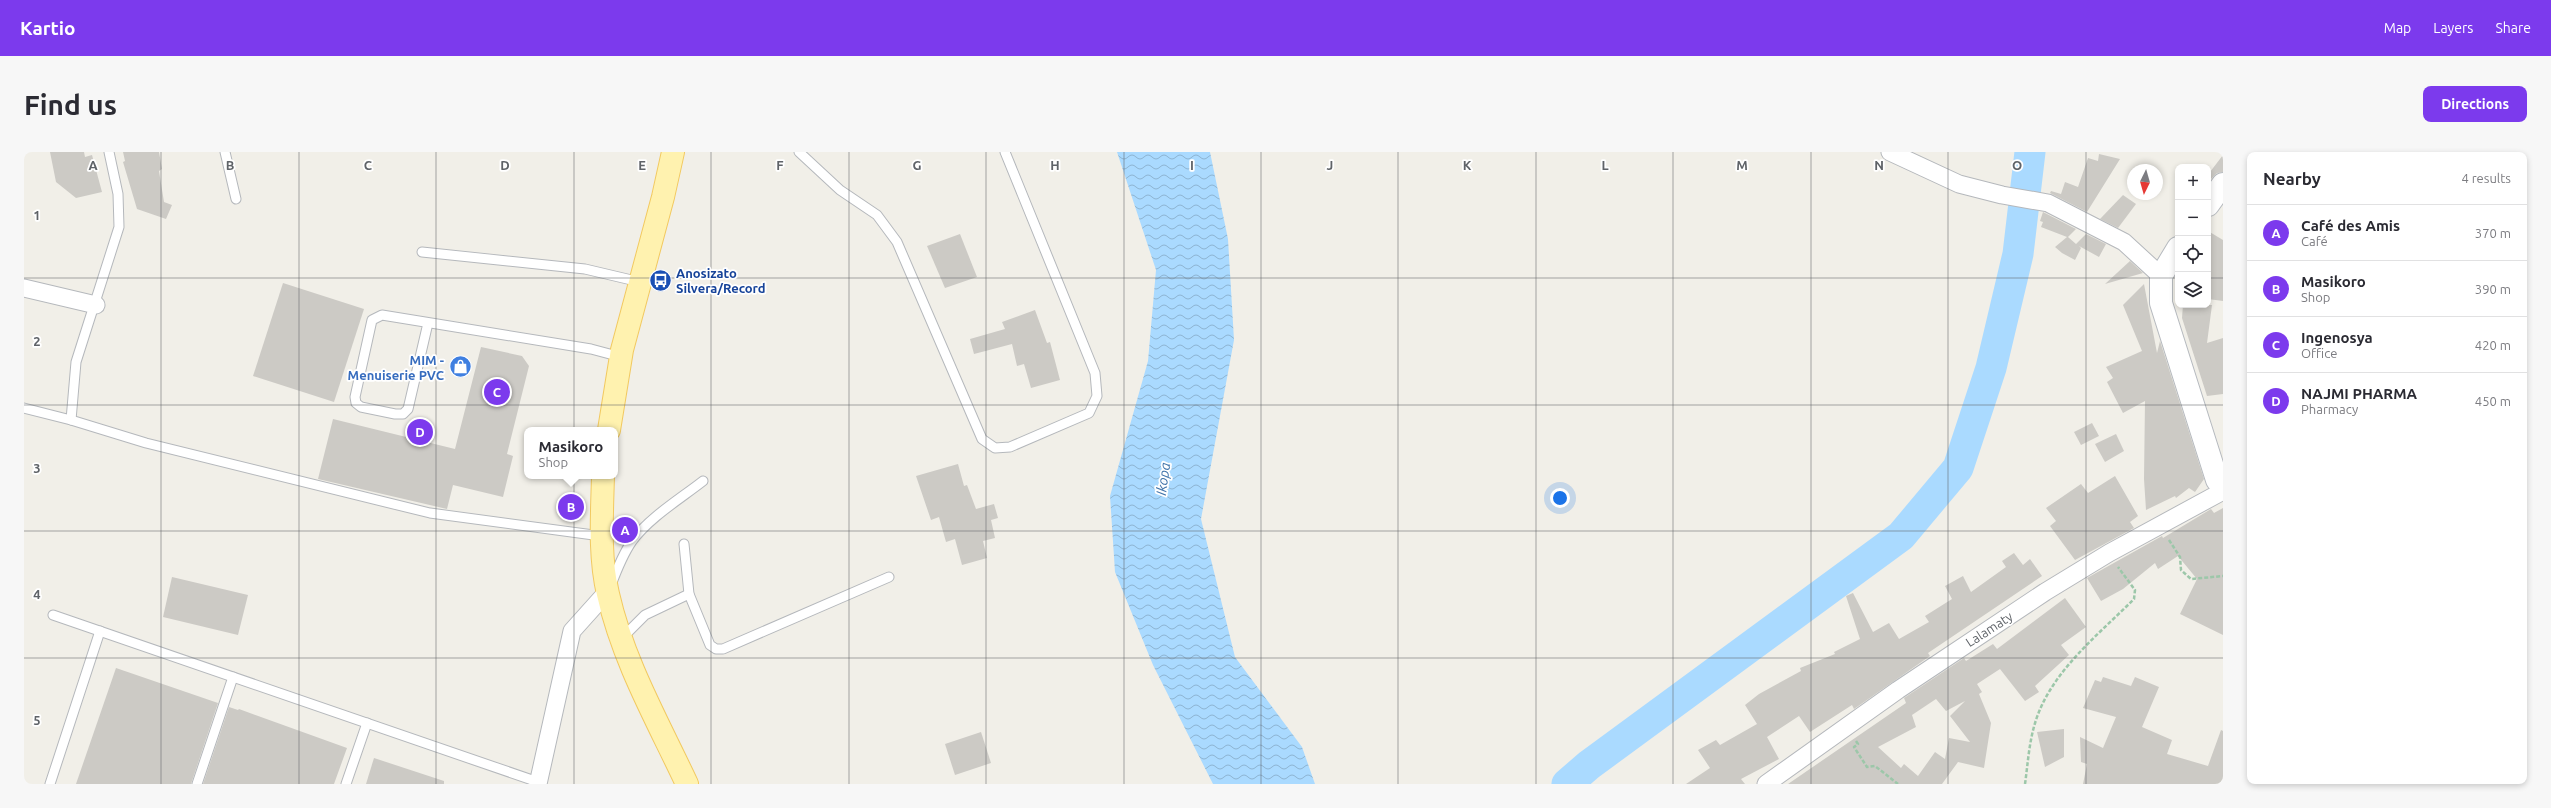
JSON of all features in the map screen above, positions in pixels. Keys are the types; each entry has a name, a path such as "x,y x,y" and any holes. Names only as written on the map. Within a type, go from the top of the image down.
{"main road":[{"path":"609,427 621,356 641,282 672,152"},
{"path":"603,479 601,536 608,592 620,641 687,784"}],"street":[{"path":"1890,152 1959,184 2002,195 2048,203 2124,242 2138,253 2161,276"},
{"path":"2211,201 2223,184"},
{"path":"2175,253 2161,276 2161,302 2218,480 2223,487"},
{"path":"24,288 96,306"},
{"name":"Lalamaty","path":"1766,784 1898,690 2109,553 2223,491"},
{"path":"538,783 572,631 608,592"}],"lane":[{"path":"71,420 76,362 96,306 119,227 118,194 109,152"},
{"path":"225,152 236,199"},
{"path":"799,152 840,190 877,216 897,242 982,439 995,448 1010,447 1089,413 1096,396 1094,373 1005,152"},
{"path":"422,252 585,269 641,282"},
{"path":"428,323 408,409 403,414 395,414 361,407 356,403 355,397 372,320 382,315 591,349 621,356"},
{"path":"24,408 71,420 146,443 430,513 601,536"},
{"path":"608,592 622,556 634,539 649,524 704,481"},
{"path":"684,544 689,594 710,645 716,649 723,648 889,577"},
{"path":"620,641 645,615 689,594"},
{"path":"53,615 538,783"},
{"path":"50,784 100,631"},
{"path":"197,784 233,677"},
{"path":"346,784 367,723"}],"path":[{"path":"2160,526 2180,557 2181,570 2191,579 2223,576"},
{"path":"2025,784 2030,742 2036,719 2047,696 2074,659 2134,599 2134,590 2109,553"},
{"path":"1847,727 1858,744 1854,747 1867,766 1876,766 1898,784"}],"water":[{"name":"Ikopa","path":"1117,152 1210,152 1228,239 1234,340 1201,519 1235,657 1302,747 1315,784 1213,784 1153,665 1115,572 1110,496 1148,361 1156,270"}],"building":[{"path":"50,152 84,152 85,157 92,155 102,192 76,198 56,182"},
{"path":"123,152 159,152 162,169 159,171 164,202 172,205 166,219 137,209 123,162 125,161"},
{"path":"2099,154 2120,159 2087,212 2050,193 2051,191 2061,194 2065,182 2078,187 2088,158 2098,161"},
{"path":"2223,155 2223,172 2217,173 2211,179 2211,171"},
{"path":"2123,195 2127,198 2127,200 2130,200 2136,204 2118,228 2100,219"},
{"path":"2043,212 2076,229 2068,237 2076,244 2086,234 2106,244 2099,257 2079,246 2081,248 2075,260 2062,253 2055,247 2067,237 2041,227 2043,222 2040,221"},
{"path":"2211,233 2223,240 2223,301 2211,299"},
{"path":"960,234 977,277 945,288 927,246"},
{"path":"2130,261 2143,273 2105,284"},
{"path":"283,283 364,309 334,402 253,376"},
{"path":"2144,284 2157,353 2160,341 2204,479 2195,492 2189,488 2176,498 2175,496 2146,510 2144,479 2145,401 2123,413 2107,382 2113,378 2106,367 2142,351 2123,305"},
{"path":"2212,305 2207,343 2223,338 2223,394 2207,396 2182,318 2183,308 2211,308"},
{"path":"1035,310 1047,343 1050,342 1060,380 1031,388 1024,364 1017,366 1012,344 974,354 970,339 1005,329 1002,322"},
{"path":"481,347 522,356 529,366 507,454 513,456 503,497 453,485 447,509 318,479 333,419 455,449"},
{"path":"2092,423 2099,436 2081,445 2074,432"},
{"path":"2116,434 2124,451 2105,462 2095,444"},
{"path":"958,464 964,486 967,485 976,509 994,504 998,518 991,520 995,538 983,541 987,558 962,565 955,539 946,542 939,517 931,520 916,476"},
{"path":"2115,476 2138,516 2130,522 2134,528 2075,560 2050,526 2056,521 2046,508 2081,484 2088,493"},
{"path":"2223,508 2223,635 2180,614 2197,579 2178,556 2158,569 2155,563 2123,589 2101,601 2087,578 2162,536 2163,538 2211,509 2214,513"},
{"path":"2014,553 2023,565 2030,559 2042,576 1928,653 1930,656 1854,709 1852,705 1810,732 1799,716 1767,737 1779,759 1741,779 1745,784 1686,784 1710,768 1698,750 1716,740 1720,745 1757,724 1745,705 1759,694 1801,671 1800,668 1835,654 1834,652 1860,639 1846,596 1853,593 1873,632 1889,623 1899,639 1929,622 1925,616 1952,599 1945,586 1963,576 1971,592 2006,567 2002,561"},
{"path":"172,577 248,595 238,635 163,617"},
{"path":"2065,598 2086,627 2061,645 2069,655 2035,686 2039,692 2025,701 2000,669 1977,684 1982,692 1979,694 1991,723 1984,768 1958,762 1942,784 1788,784 1906,703 1904,698 1964,658 1966,661 1993,644 1997,649","holes":["1936,699 1946,711 1965,701 1950,716 1970,742 1949,738 1945,759 1935,752 1918,776 1904,764 1901,768 1878,747 1916,727 1912,715"]},
{"path":"116,668 218,703 191,784 76,784"},
{"path":"2103,677 2131,686 2135,677 2159,687 2142,727 2172,740 2167,754 2208,766 2221,730 2223,731 2223,784 2083,784 2087,764 2081,762 2080,737 2103,748 2116,717 2083,708 2095,680 2101,682"},
{"path":"229,707 239,709 347,748 334,784 203,784"},
{"path":"2064,729 2064,757 2045,767 2037,732"},
{"path":"981,732 991,763 955,775 945,744"},
{"path":"374,758 444,781 444,784 366,784"}],"waterway":[{"path":"1567,784 1589,765 1901,536 1958,468 1991,368 2018,254 2030,152"}],"place":[{"name":"Anosizato Silvera/Record","path":"661,280"},
{"name":"MIM - Menuiserie PVC","path":"460,367"},
{"name":"Ingenosya","path":"497,392"},
{"name":"NAJMI PHARMA","path":"420,432"},
{"name":"Masikoro","path":"571,507"},
{"name":"Café des Amis","path":"625,530"}]}
